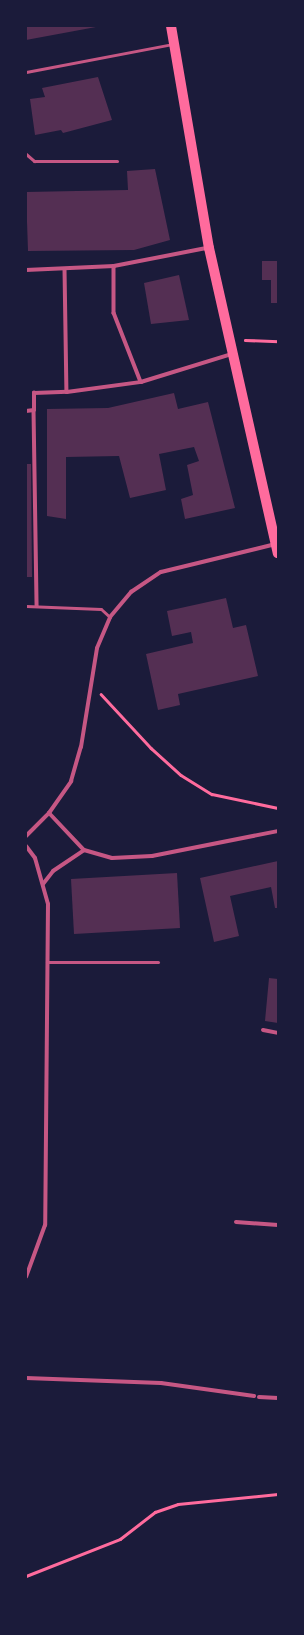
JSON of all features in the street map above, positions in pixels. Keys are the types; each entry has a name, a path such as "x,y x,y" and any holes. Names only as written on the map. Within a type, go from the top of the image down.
{"main road":[{"path":"171,26 209,248 277,549"}],"street":[{"path":"26,270 114,266 209,248"},
{"path":"114,266 114,313 141,382"},
{"path":"65,269 67,392"},
{"path":"37,606 34,393 67,392 141,382 233,354"},
{"path":"26,411 34,410"},
{"path":"26,836 49,813 71,781 81,746 97,648 110,617 131,592 161,572 277,549"},
{"path":"49,813 84,850 112,858 152,856 278,831"},
{"path":"26,846 35,858 48,904 45,1225 26,1277"},
{"path":"43,884 52,871 84,850"},
{"path":"263,1030 278,1033"},
{"path":"236,1222 278,1225"},
{"path":"26,1378 161,1383 278,1398"}],"lane":[{"path":"26,72 175,44"},
{"path":"26,154 34,161 117,161"},
{"path":"26,606 101,609 110,617"},
{"path":"47,962 158,962"}],"path":[{"path":"229,340 278,341"},
{"path":"89,690 100,693 181,775 212,794 278,808"},
{"path":"26,1576 120,1539 155,1512 178,1504 278,1494"}],"building":[{"path":"26,26 96,26 96,27 26,40"},
{"path":"98,77 112,120 63,133 61,130 35,135 30,99 45,97 42,88"},
{"path":"155,169 170,240 134,250 28,251 26,192 128,190 127,171"},
{"path":"262,261 278,261 278,303 271,303 271,280 262,280"},
{"path":"179,275 189,320 151,324 144,283"},
{"path":"174,393 178,409 208,402 235,508 185,519 181,499 193,495 187,465 199,461 194,447 159,454 166,490 130,498 119,456 66,457 66,519 47,516 47,409 108,408"},
{"path":"26,464 31,464 32,577 26,577"},
{"path":"226,598 233,628 246,625 258,676 178,694 180,705 158,710 146,654 193,643 191,632 172,636 167,611"},
{"path":"278,861 278,908 275,908 271,887 230,896 239,936 214,942 200,878"},
{"path":"177,873 180,928 74,934 71,879"},
{"path":"269,978 278,979 278,1023 265,1021"}]}
